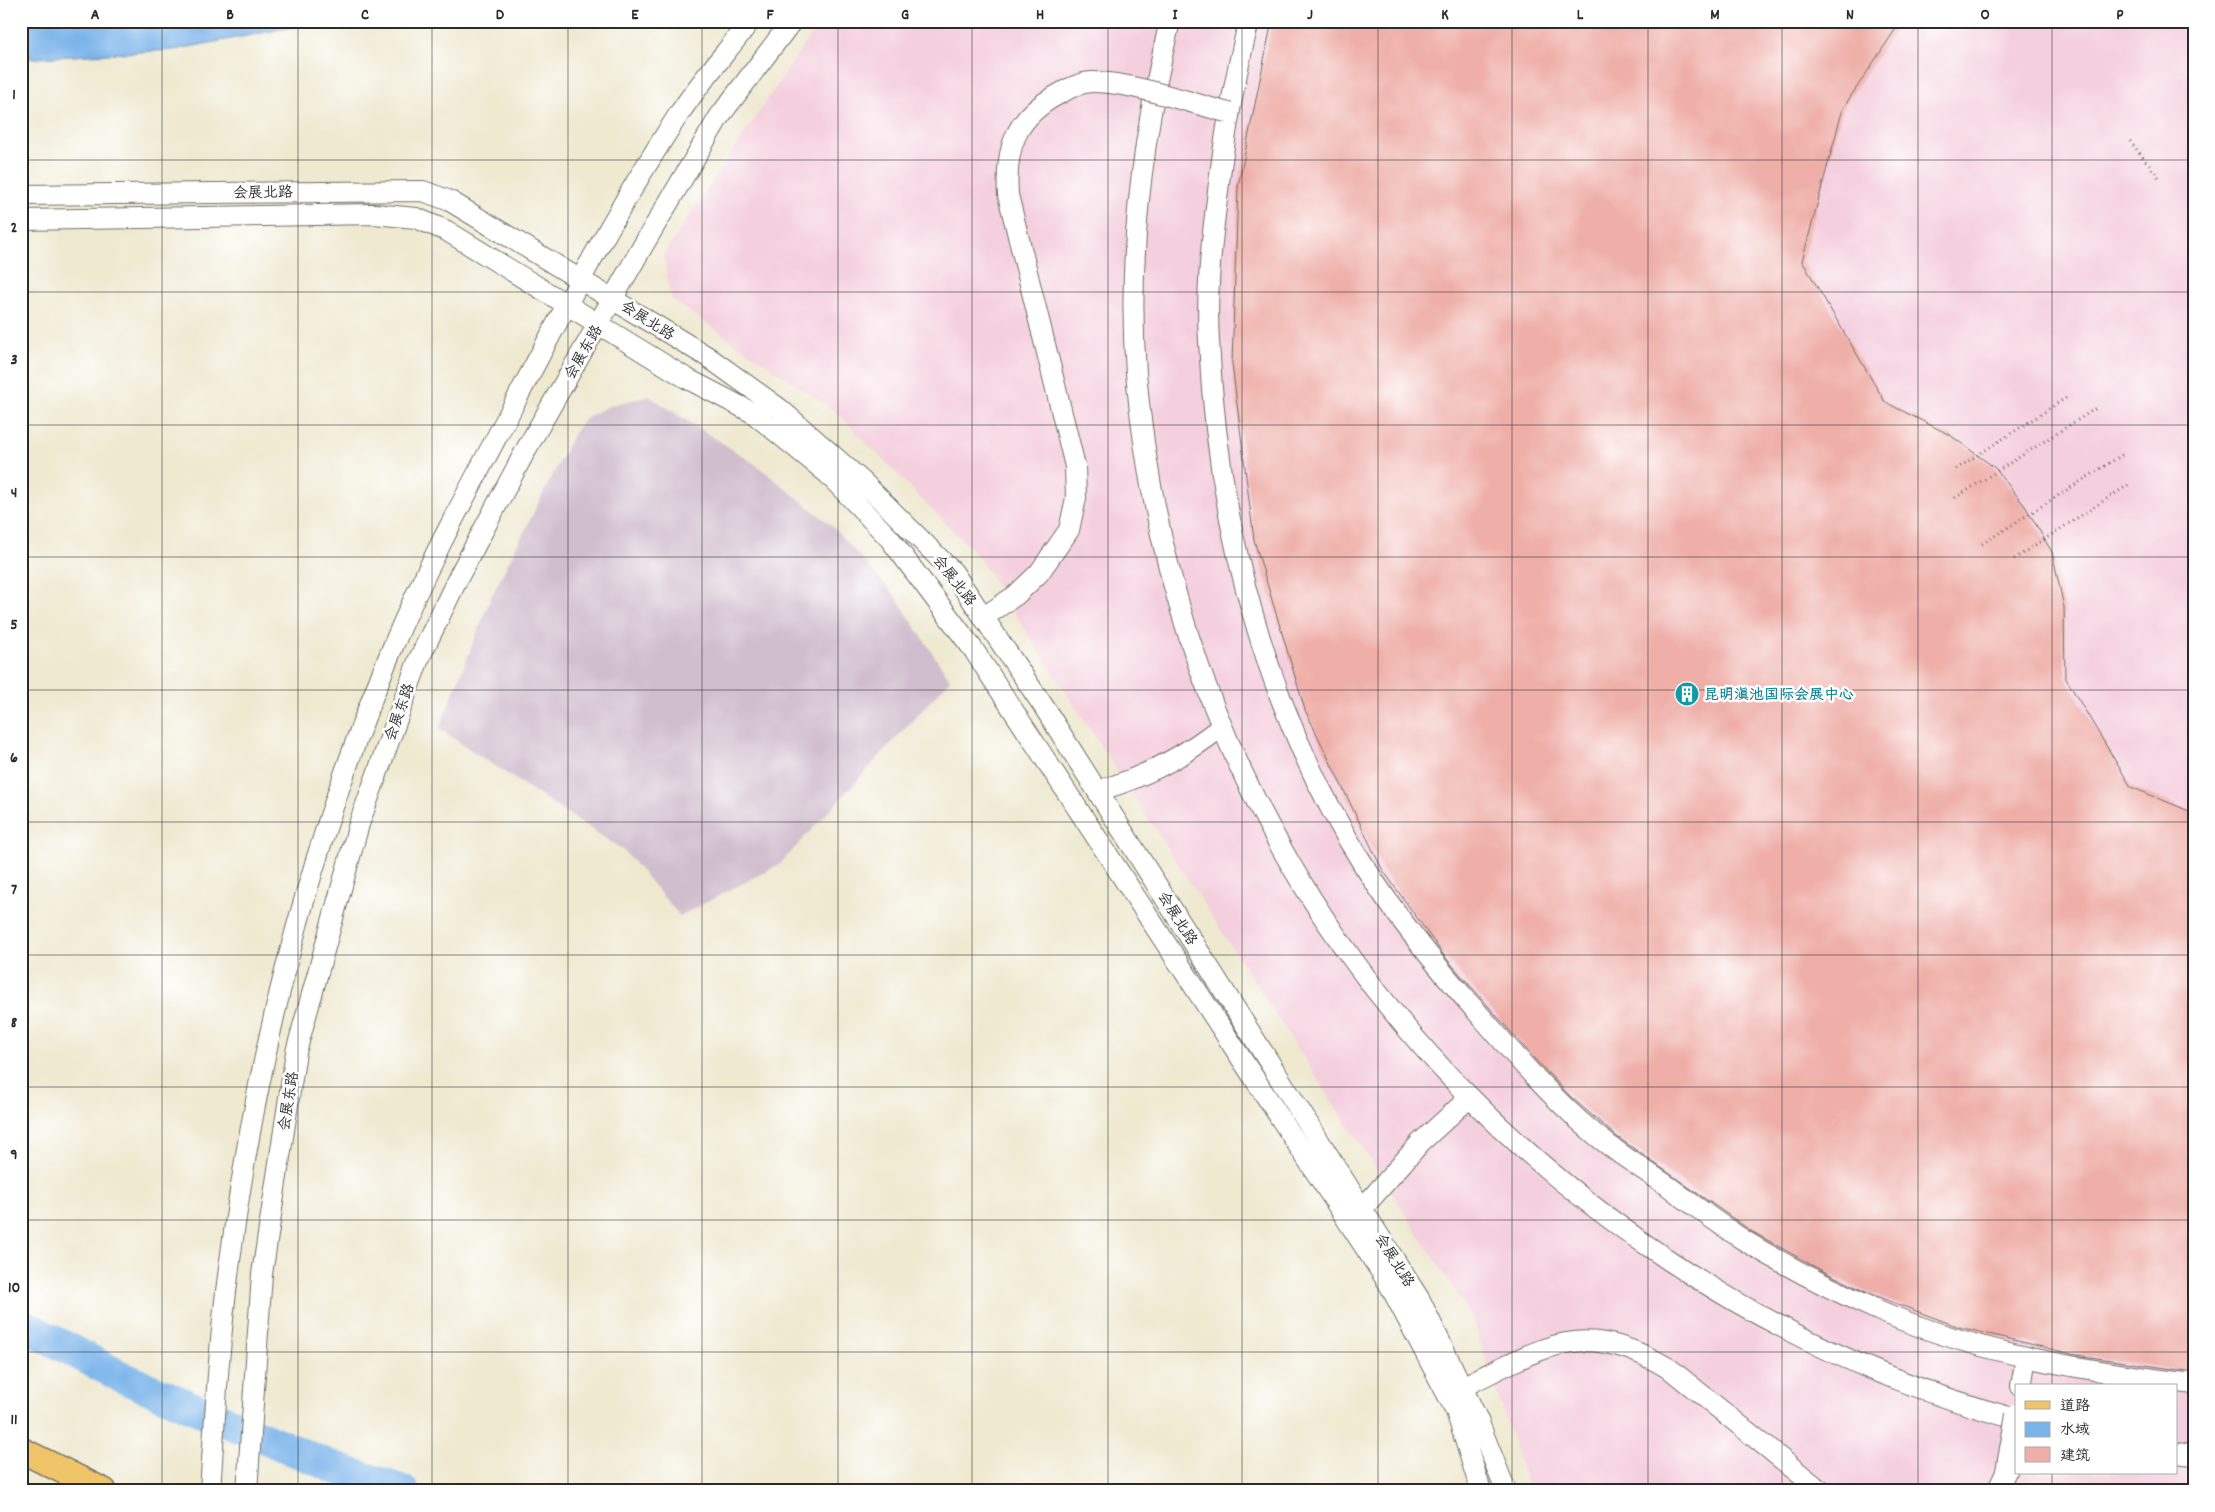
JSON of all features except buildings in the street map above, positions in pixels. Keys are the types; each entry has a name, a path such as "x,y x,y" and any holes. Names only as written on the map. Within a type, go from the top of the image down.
{"main road":[{"path":"21,1450 104,1491"}],"street":[{"name":"会展东路","path":"210,1491 228,1269 243,1172 263,1068 295,927 329,814 394,644 434,555 579,278 680,113 750,21"},
{"name":"会展东路","path":"247,1491 262,1274 296,1052 359,824 422,652 528,446 719,117 792,21"},
{"path":"1170,21 1147,134 1140,192 1134,314 1136,372 1152,491 1162,543 1191,648 1221,727 1278,845 1334,935 1398,1020 1469,1098 1525,1150 1599,1211 1670,1261 1743,1306 1820,1346 1899,1380 2015,1419"},
{"path":"1249,21 1236,73 1229,113 1210,261 1208,339 1216,432 1230,526 1253,614 1278,693 1317,780 1362,863 1416,939 1463,997 1530,1072 1591,1132 1745,1240 1814,1279 1883,1312 1948,1335 2026,1358 2133,1377 2194,1384"},
{"path":"984,618 1016,595 1039,573 1069,530 1076,498 1076,466 1008,195 1006,167 1015,136 1024,122 1047,100 1075,85 1091,82 1124,86 1229,113"},
{"name":"会展北路","path":"21,195 423,191 450,201 708,357 787,415 863,482 953,572 984,618 1097,790 1420,1300 1462,1387 1506,1491"},
{"name":"会展北路","path":"21,220 374,214 416,218 447,231 686,378 753,413 828,474 890,539 973,650 1389,1284 1456,1411 1481,1491"},
{"path":"1097,790 1140,777 1161,768 1221,727"},
{"path":"1362,1209 1421,1142 1469,1098"},
{"path":"1462,1387 1543,1348 1564,1342 1596,1340 1642,1353 1670,1369 1821,1491"},
{"path":"2021,1384 2026,1358"},
{"path":"1997,1491 2006,1471 2015,1421"},
{"path":"2178,1453 2194,1455"}],"path":[{"path":"2130,141 2161,180"},
{"path":"1956,469 2069,396"},
{"path":"1955,498 2098,407"},
{"path":"1982,544 2125,453"},
{"path":"2014,558 2128,485"}],"shaded area":[{"name":"昆明滇池国际会展中心","path":"820,21 2194,21 2194,1491 1529,1491 1471,1315 976,554 836,412 671,299 663,255"},
{"path":"649,396 755,464 831,525 896,597 950,680 780,864 680,916 623,850 439,729 492,595 574,433 586,417 612,405"}],"water":[{"path":"21,21 324,21 174,50 21,59"}],"waterway":[{"path":"21,1324 124,1378 335,1468 403,1491"}],"place":[{"name":"昆明滇池国际会展中心","path":"1687,694"}]}
